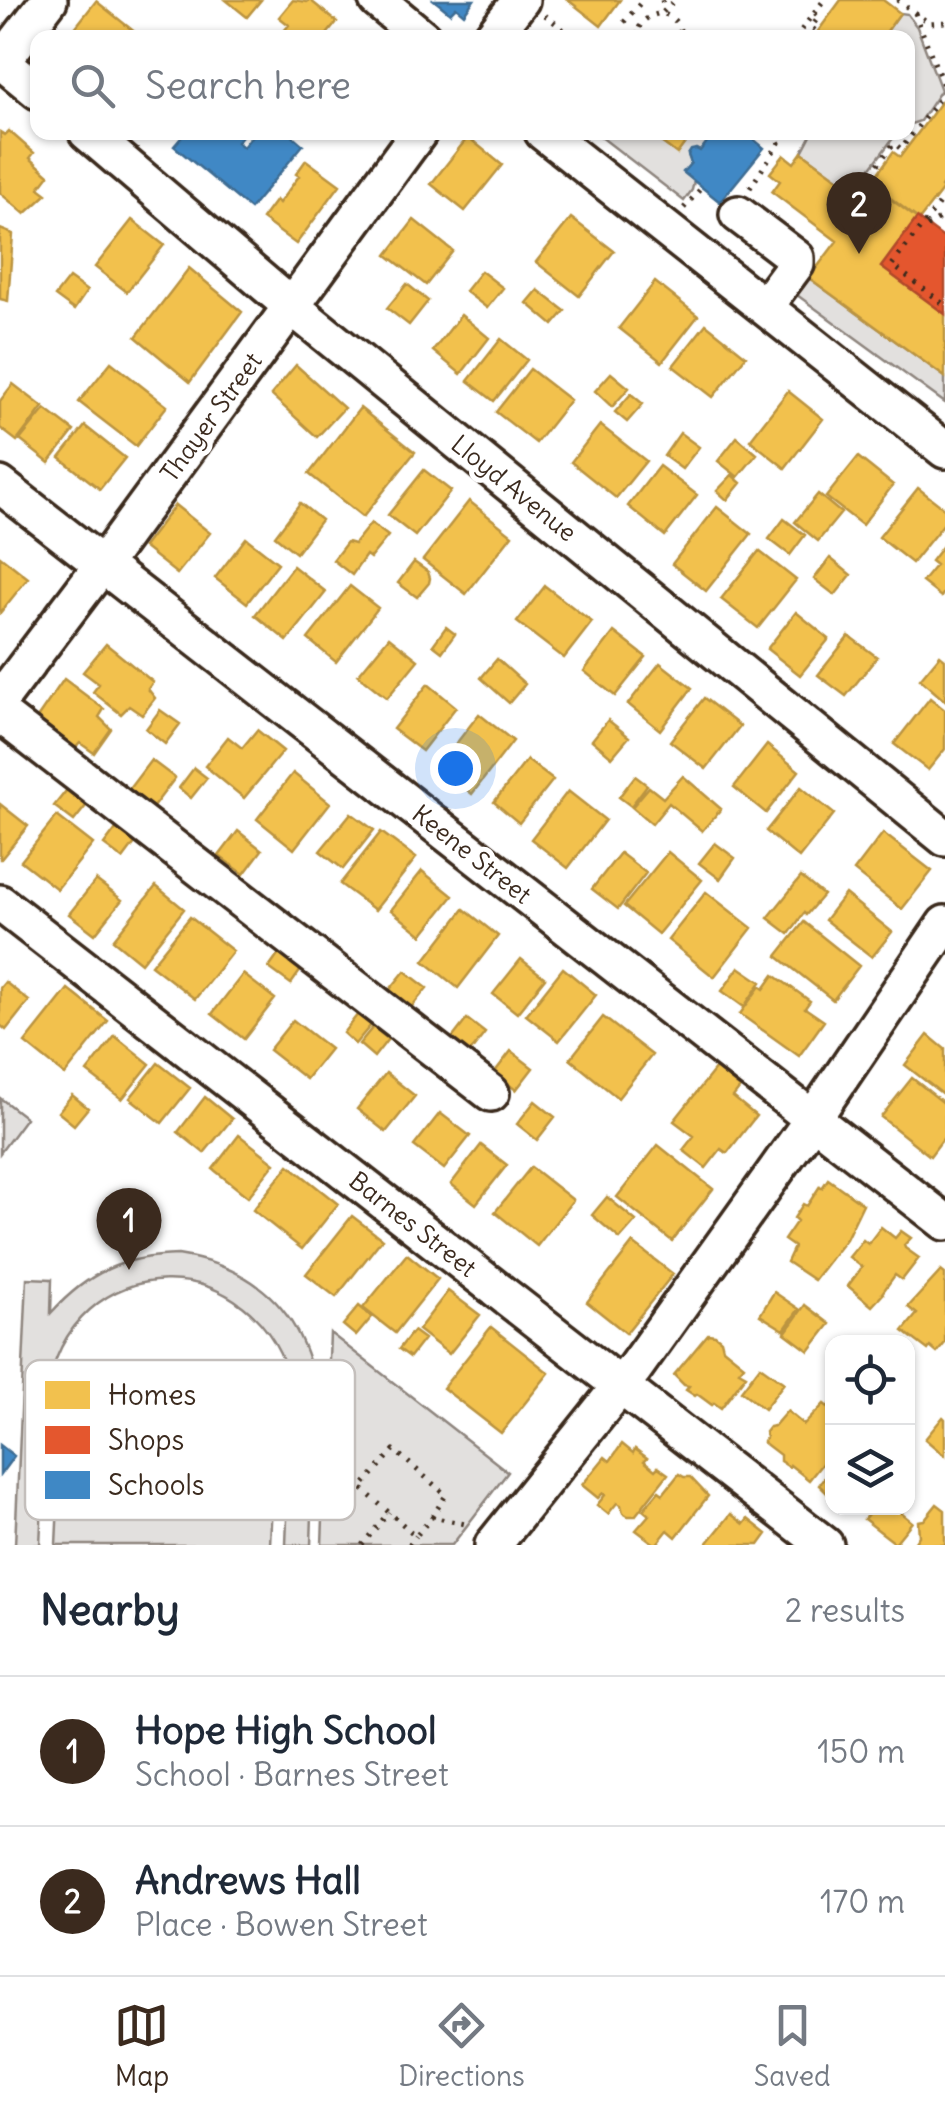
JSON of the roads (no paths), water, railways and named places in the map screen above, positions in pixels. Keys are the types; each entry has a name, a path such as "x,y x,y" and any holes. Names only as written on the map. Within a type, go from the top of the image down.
{"street":[{"path":"30,85 1,62 49,0"},
{"path":"376,0 413,30"},
{"path":"501,30 531,6"},
{"name":"Lloyd Avenue","path":"96,140 291,306 945,838"},
{"name":"Thayer Street","path":"0,700 413,140"},
{"path":"552,140 945,450"},
{"path":"738,214 796,258 796,264 764,306"},
{"name":"Keene Street","path":"0,485 945,1222"},
{"path":"0,714 491,1093"},
{"name":"Barnes Street","path":"0,902 825,1545"},
{"path":"488,1536 621,1386 812,1120 945,924"}],"place":[{"name":"Andrews Hall","path":"859,254"},
{"name":"Hope High School","path":"129,1270"}]}
